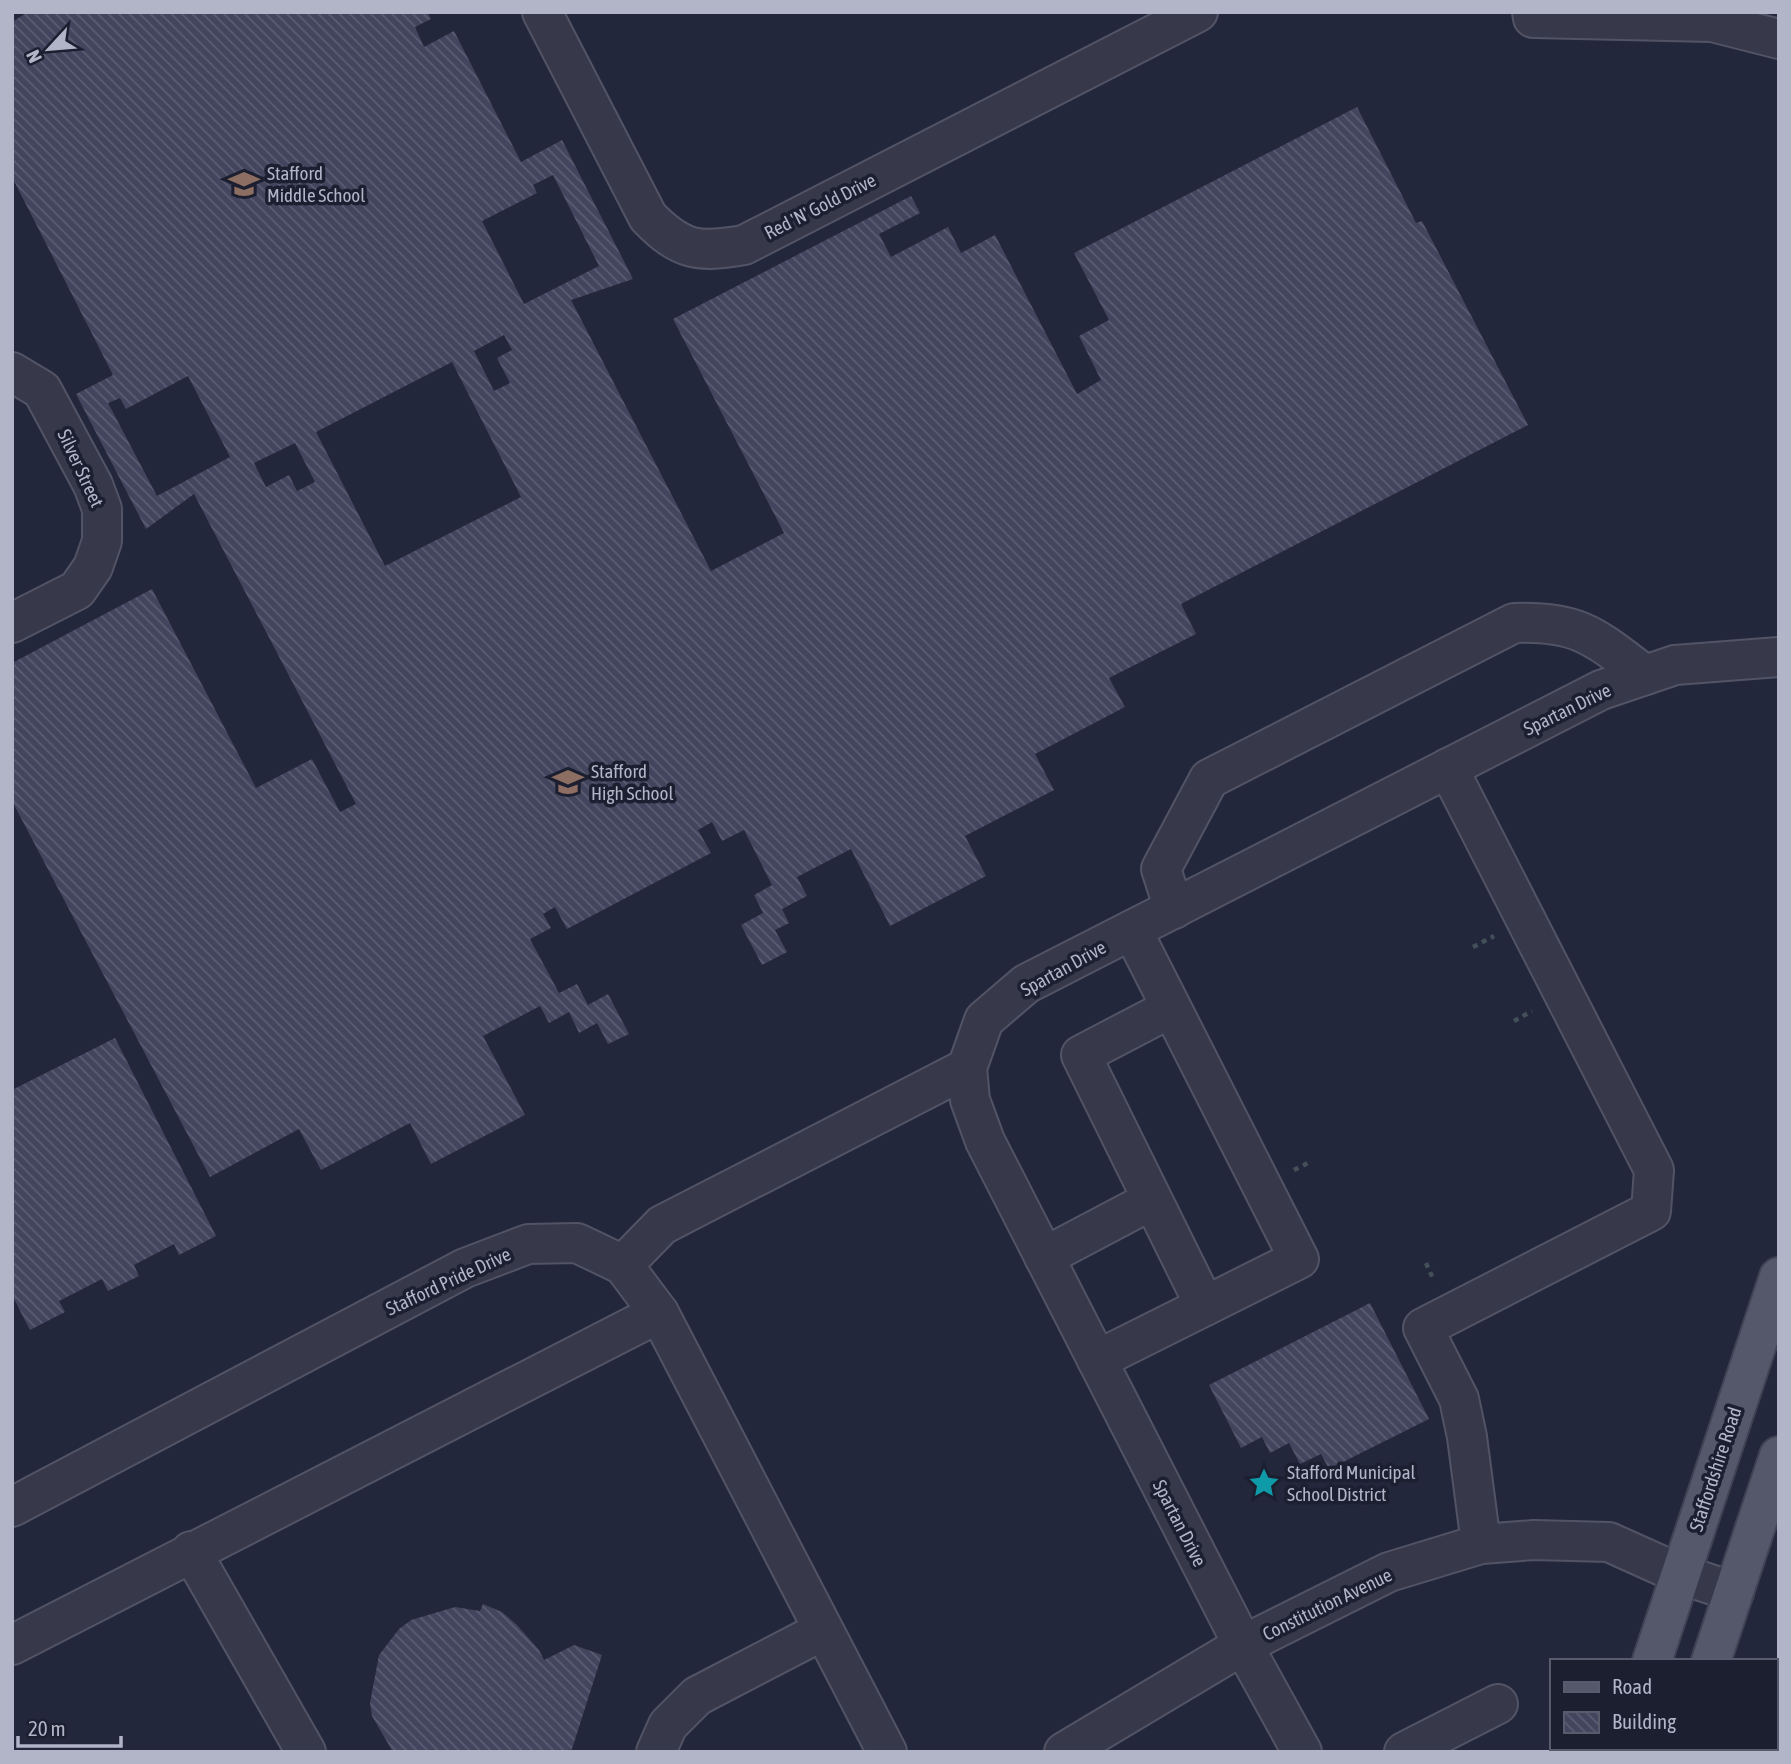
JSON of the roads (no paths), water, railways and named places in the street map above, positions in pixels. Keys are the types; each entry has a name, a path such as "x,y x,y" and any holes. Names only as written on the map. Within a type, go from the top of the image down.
{"main road":[{"name":"Staffordshire Road","path":"1653,1659 1779,1277"},
{"path":"1712,1659 1779,1456"}],"street":[{"name":"Red 'N' Gold Drive","path":"542,12 648,217 671,240 709,251 744,245 1198,12"},
{"path":"1532,12 1533,18 1712,22 1779,39"},
{"name":"Silver Street","path":"12,372 42,390 93,485 102,509 102,541 93,567 77,590 12,623"},
{"path":"1174,909 1161,869 1209,779 1514,623 1551,622 1589,632 1645,675"},
{"name":"Spartan Drive","path":"1302,1752 1243,1645 985,1141 970,1100 967,1068 984,1020 1026,984 1601,691 1675,665 1779,657"},
{"path":"1448,768 1654,1170 1651,1211 1423,1328 1459,1399 1467,1437 1481,1544"},
{"path":"1097,1360 1299,1259 1132,930"},
{"path":"1171,1008 1081,1055 1205,1306"},
{"path":"622,1265 662,1225 967,1068"},
{"path":"1044,1257 1152,1200"},
{"name":"Stafford Pride Drive","path":"12,1507 477,1263 528,1244 578,1243 622,1265 659,1313 887,1752"},
{"path":"12,1645 659,1313"},
{"name":"Constitution Avenue","path":"1064,1752 1243,1645 1388,1572 1481,1544 1534,1540 1609,1542 1681,1574 1734,1592"},
{"path":"191,1551 306,1752"},
{"path":"656,1752 668,1726 697,1696 822,1631"},
{"path":"1404,1752 1498,1704"}],"place":[{"name":"Stafford Middle School","path":"244,184"},
{"name":"Stafford High School","path":"568,782"},
{"name":"Stafford Municipal School District","path":"1264,1483"}]}
